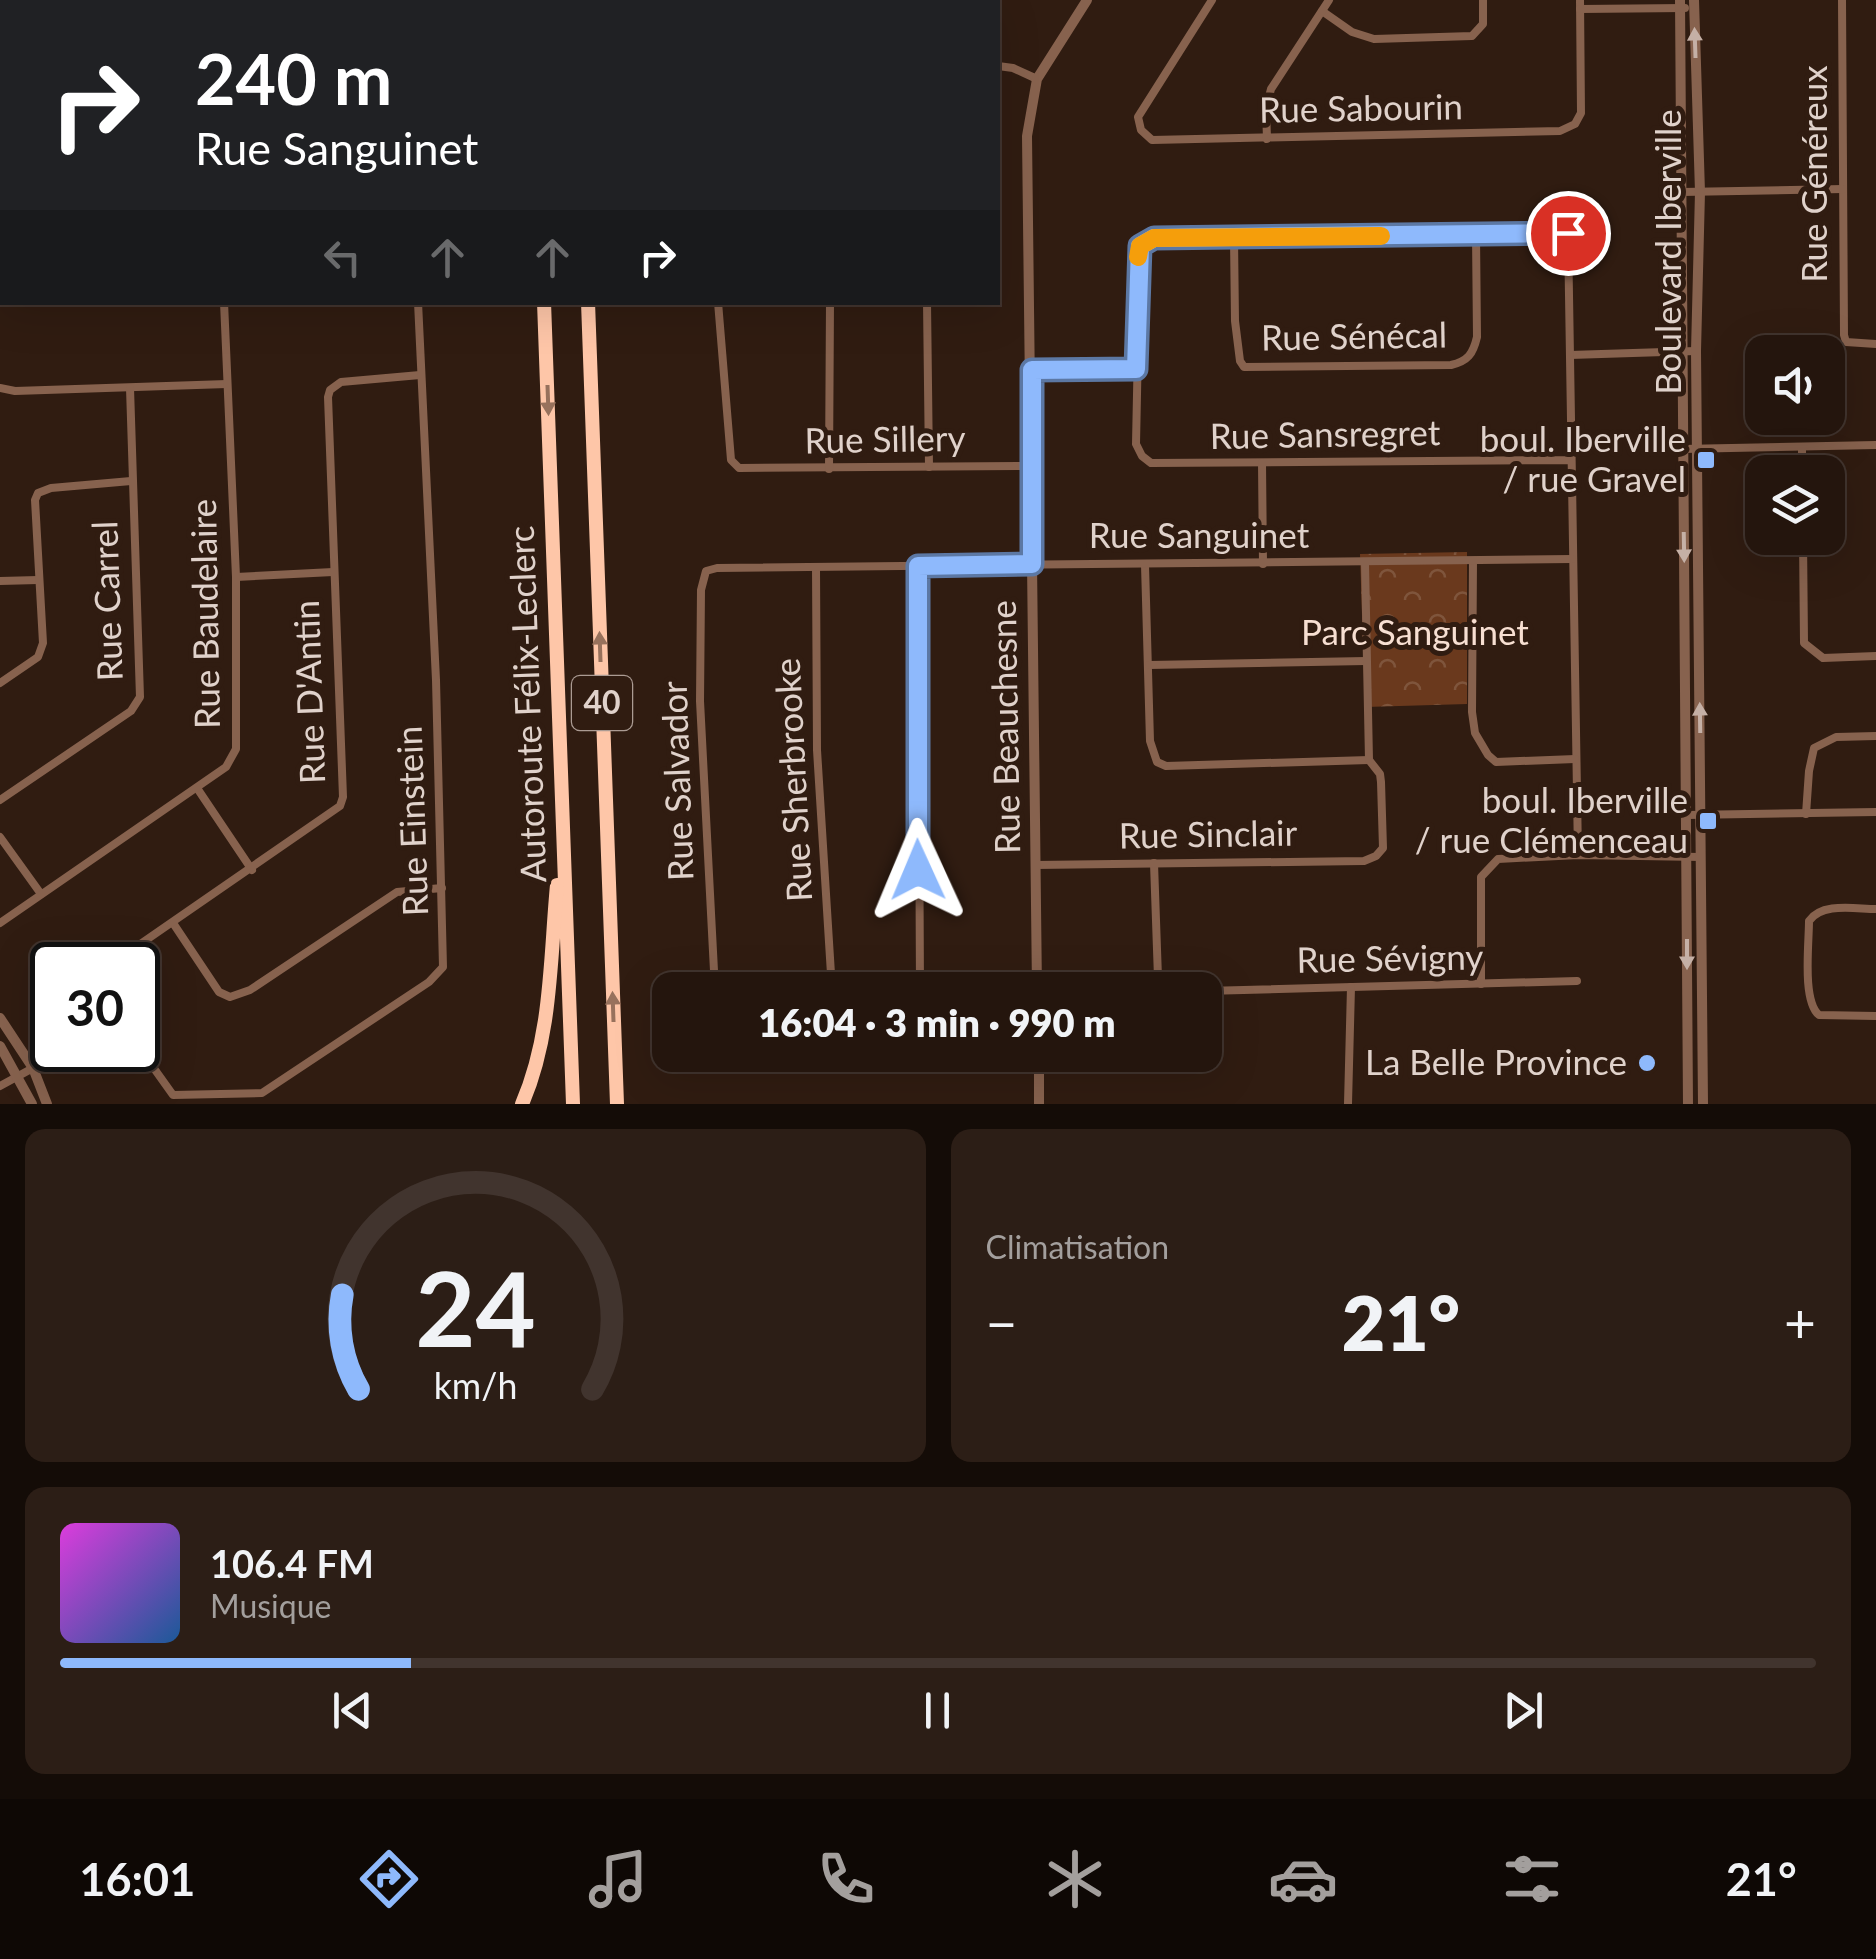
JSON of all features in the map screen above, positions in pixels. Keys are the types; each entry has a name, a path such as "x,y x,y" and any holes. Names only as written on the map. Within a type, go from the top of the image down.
{"highway":[{"name":"Autoroute Félix-Leclerc","path":"544,305 573,1104"},
{"name":"40","path":"588,305 617,1104"},
{"path":"522,1104 534,1073 544,1026 563,830"}],"street":[{"name":"Rue Sabourin","path":"1212,0 1138,117 1146,138 1550,133 1575,124 1582,113 1580,5"},
{"path":"1267,138 1270,88 1329,0"},
{"path":"1322,10 1352,32 1374,39 1472,36 1483,24 1483,0"},
{"name":"Rue Généreux","path":"1842,0 1843,320 1846,342 1876,344"},
{"name":"Rue Beauchesne","path":"1037,972 1027,136 1036,79 1083,1"},
{"name":"Boulevard Iberville","path":"1680,4 1688,1104"},
{"path":"1580,5 1694,4"},
{"name":"Boulevard Iberville","path":"1694,4 1700,192 1696,351 1702,1104"},
{"path":"1000,66 1036,79"},
{"path":"1682,192 1843,189"},
{"path":"1032,370 1136,369 1138,252 1150,240 1568,233 1578,855"},
{"name":"Rue Sénécal","path":"1234,238 1235,321 1244,366 1451,365 1464,362 1473,352 1477,337 1476,235"},
{"name":"Rue Baudelaire","path":"0,922 226,767 236,749 236,577 224,305"},
{"name":"Rue Einstein","path":"173,1095 262,1093 429,982 443,966 436,680 418,305"},
{"name":"Rue Sillery","path":"718,305 731,460 739,468 1032,466"},
{"path":"829,469 830,305"},
{"path":"927,305 929,467"},
{"path":"1570,354 1696,351"},
{"name":"Rue Sansregret","path":"1136,369 1136,444 1142,456 1162,464 1570,460"},
{"name":"Rue D'Antin","path":"144,942 332,814 342,797 328,397 330,390 341,382 420,375"},
{"path":"0,388 15,391 227,384"},
{"name":"Rue Carrel","path":"0,800 131,710 140,696 130,388"},
{"path":"1682,449 1876,445"},
{"path":"1802,447 1802,455"},
{"path":"1262,463 1263,564"},
{"path":"0,683 38,657 43,642 35,500 38,493 51,488 131,482"},
{"path":"1803,555 1804,643 1823,658 1876,656"},
{"name":"Rue Sanguinet","path":"706,571 1572,559"},
{"path":"1473,561 1470,690 1475,733 1496,762 1575,760"},
{"path":"1145,565 1150,741 1157,762 1166,766 1369,760 1365,562"},
{"path":"918,566 920,972"},
{"name":"Rue Sherbrooke","path":"816,567 817,750 831,972"},
{"name":"Rue Salvador","path":"706,571 701,590 700,701 714,972"},
{"path":"236,577 333,572"},
{"path":"0,581 38,580"},
{"path":"1149,664 1366,661"},
{"path":"1806,814 1814,748 1836,737 1876,736"},
{"name":"Rue Sinclair","path":"1035,865 1364,862 1383,848 1382,782 1369,760"},
{"path":"197,788 252,870"},
{"path":"1687,815 1876,812"},
{"path":"0,836 41,894"},
{"path":"1481,984 1481,877 1498,859 1578,855 1701,857"},
{"path":"1154,863 1158,972"},
{"path":"173,923 219,992 230,998 250,990 398,892 442,888"},
{"path":"1876,909 1822,909 1813,914 1809,921 1809,996 1812,1010 1820,1016 1876,1016"},
{"name":"Rue Sévigny","path":"1222,991 1576,981"},
{"path":"1348,1104 1351,987"},
{"path":"0,1018 30,1063"},
{"path":"0,1046 32,1104"},
{"path":"0,1086 30,1070"},
{"path":"35,1072 47,1104"},
{"path":"157,1072 173,1095 164,1104"},
{"path":"1039,1072 1039,1104"}],"green space":[{"name":"Parc Sanguinet","path":"1467,552 1467,704 1365,707 1360,554"}],"slow traffic":[{"path":"1138,257 1140,246 1154,238 1381,236"}],"place":[{"name":"boul. Iberville / rue Gravel","path":"1706,460"},
{"name":"boul. Iberville / rue Clémenceau","path":"1708,821"},
{"name":"La Belle Province","path":"1647,1063"}],"route":[{"path":"918,870 918,566 1032,564 1032,370 1136,369 1140,246 1154,238 1568,233"}]}
